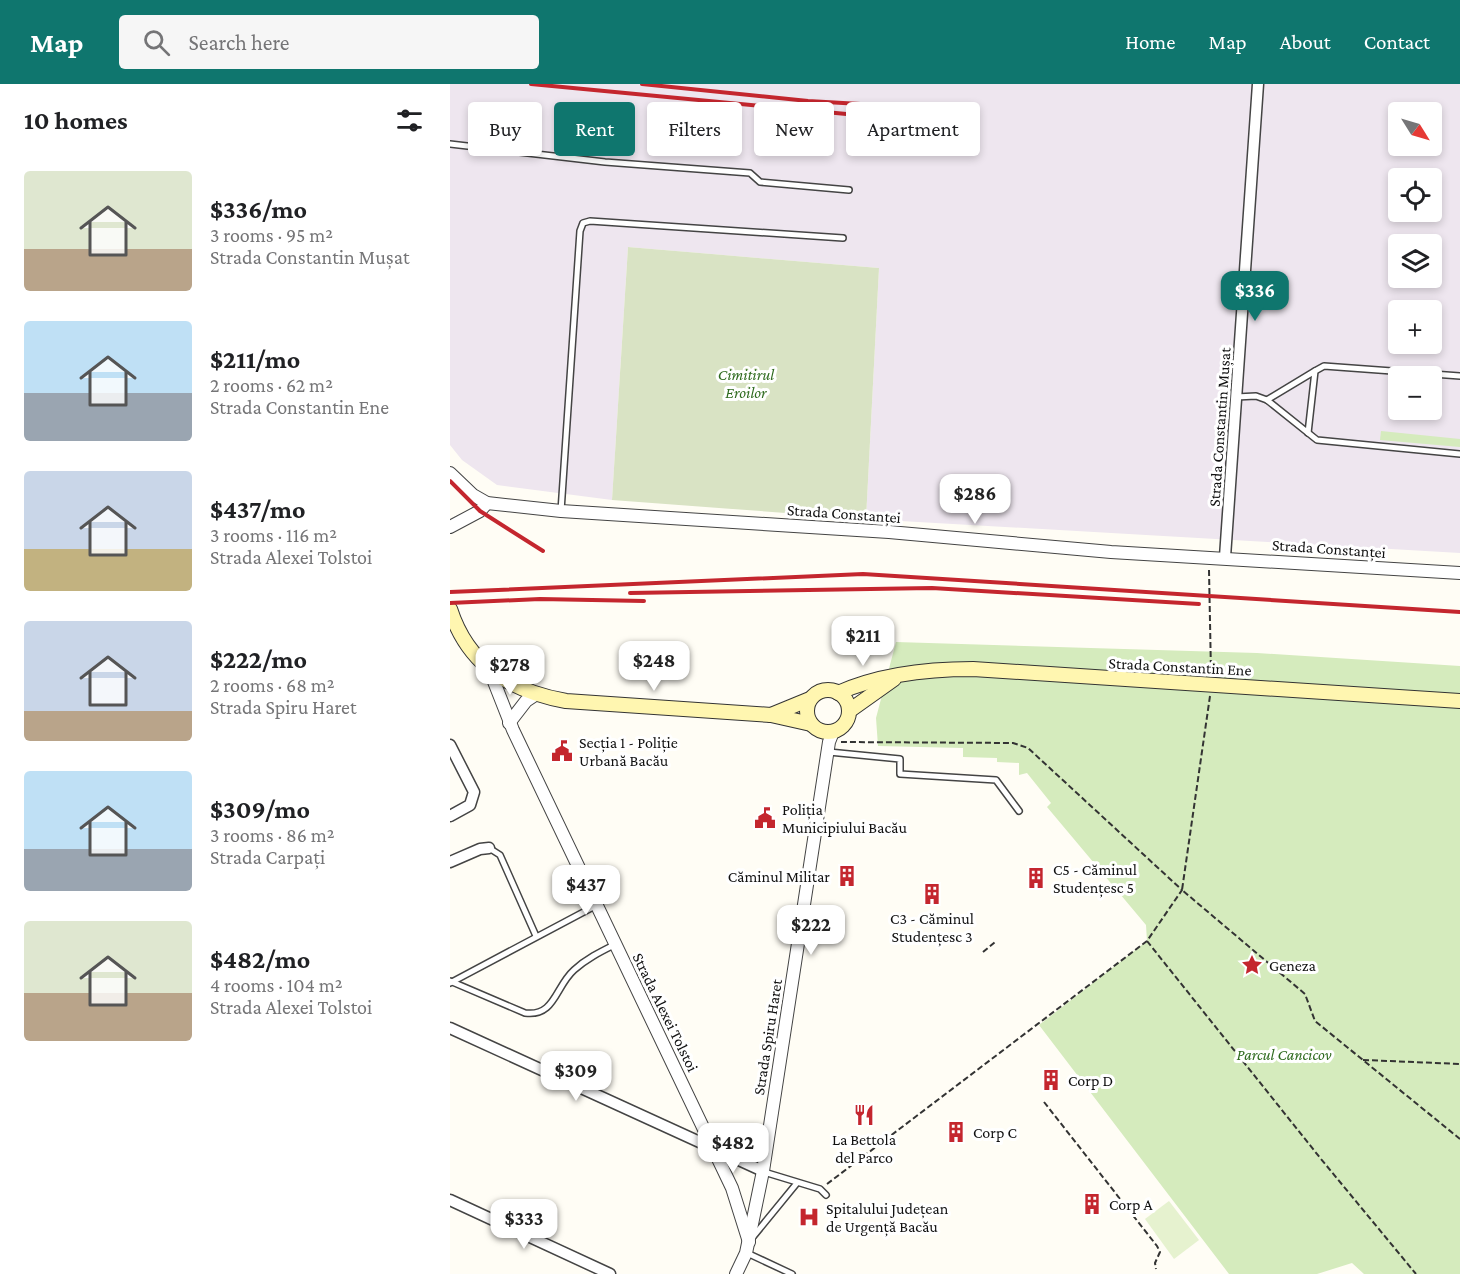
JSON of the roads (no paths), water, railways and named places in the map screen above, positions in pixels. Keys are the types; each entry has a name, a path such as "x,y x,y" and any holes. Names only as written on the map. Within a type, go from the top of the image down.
{"main road":[{"name":"Strada Alexei Tolstoi","path":"450,609 454,632 489,669"},
{"path":"489,669 506,681 535,695 566,701 771,715 811,724 825,732 830,742"},
{"name":"Strada Constantin Ene","path":"810,699 826,690 838,693 856,685 920,671 973,669 1460,701"},
{"name":"Strada Constantin Ene","path":"830,742 844,724 849,711 898,676"},
{"path":"838,693 848,704 849,711"},
{"path":"771,715 810,699"},
{"path":"810,699 807,716 811,724"}],"street":[{"name":"Strada Constantin Mușat","path":"1225,557 1258,84"},
{"path":"450,473 473,495 488,503 480,511 450,527"},
{"name":"Strada Constanței","path":"488,503 561,511 1460,573"},
{"name":"Strada Alexei Tolstoi","path":"489,669 509,723 738,1203 748,1247"},
{"path":"509,723 526,701 535,695"},
{"name":"Strada Spiru Haret","path":"736,1274 748,1247 763,1171 830,742"},
{"path":"450,745 474,792 470,805 450,816"},
{"path":"450,862 480,849 489,848"},
{"path":"450,1028 763,1171"},
{"path":"450,1200 610,1274"}],"lane":[{"path":"450,144 605,162 750,173 760,182 849,190"},
{"path":"561,511 580,231 583,223 590,221 843,238"},
{"path":"1267,400 1324,366 1460,376"},
{"path":"1308,433 1315,370"},
{"path":"1236,397 1256,396 1267,400 1317,440 1460,454"},
{"path":"830,742 900,759 900,774 996,780 1019,812"},
{"path":"489,848 500,855 536,936"},
{"path":"450,983 597,905"},
{"path":"450,983 525,1013 535,1014 550,1006 564,981 574,970 592,956 616,944"},
{"path":"763,1171 820,1189 826,1195"},
{"path":"792,1274 748,1247 797,1183"}],"railway":[{"path":"531,84 846,114"},
{"path":"642,84 846,103"},
{"path":"450,481 480,511 543,551"},
{"path":"450,592 863,574 1460,612"},
{"path":"630,593 932,588 1199,604"},
{"path":"450,603 540,599 644,601"}],"place":[{"name":"Secția 1 - Poliție Urbană Bacău","path":"562,751"},
{"name":"Poliția Municipiului Bacău","path":"765,818"},
{"name":"Căminul Militar","path":"847,876"},
{"name":"C5 - Căminul Studențesc 5","path":"1036,878"},
{"name":"C3 - Căminul Studențesc 3","path":"932,894"},
{"name":"Geneza","path":"1252,965"},
{"name":"Corp D","path":"1051,1080"},
{"name":"La Bettola del Parco","path":"864,1115"},
{"name":"Corp C","path":"956,1132"},
{"name":"Corp A","path":"1092,1204"},
{"name":"Spitalului Județean de Urgență Bacău","path":"809,1217"}],"park label":[{"name":"Cimitirul Eroilor","path":"746,383"},
{"name":"Parcul Cancicov","path":"1284,1054"}]}
